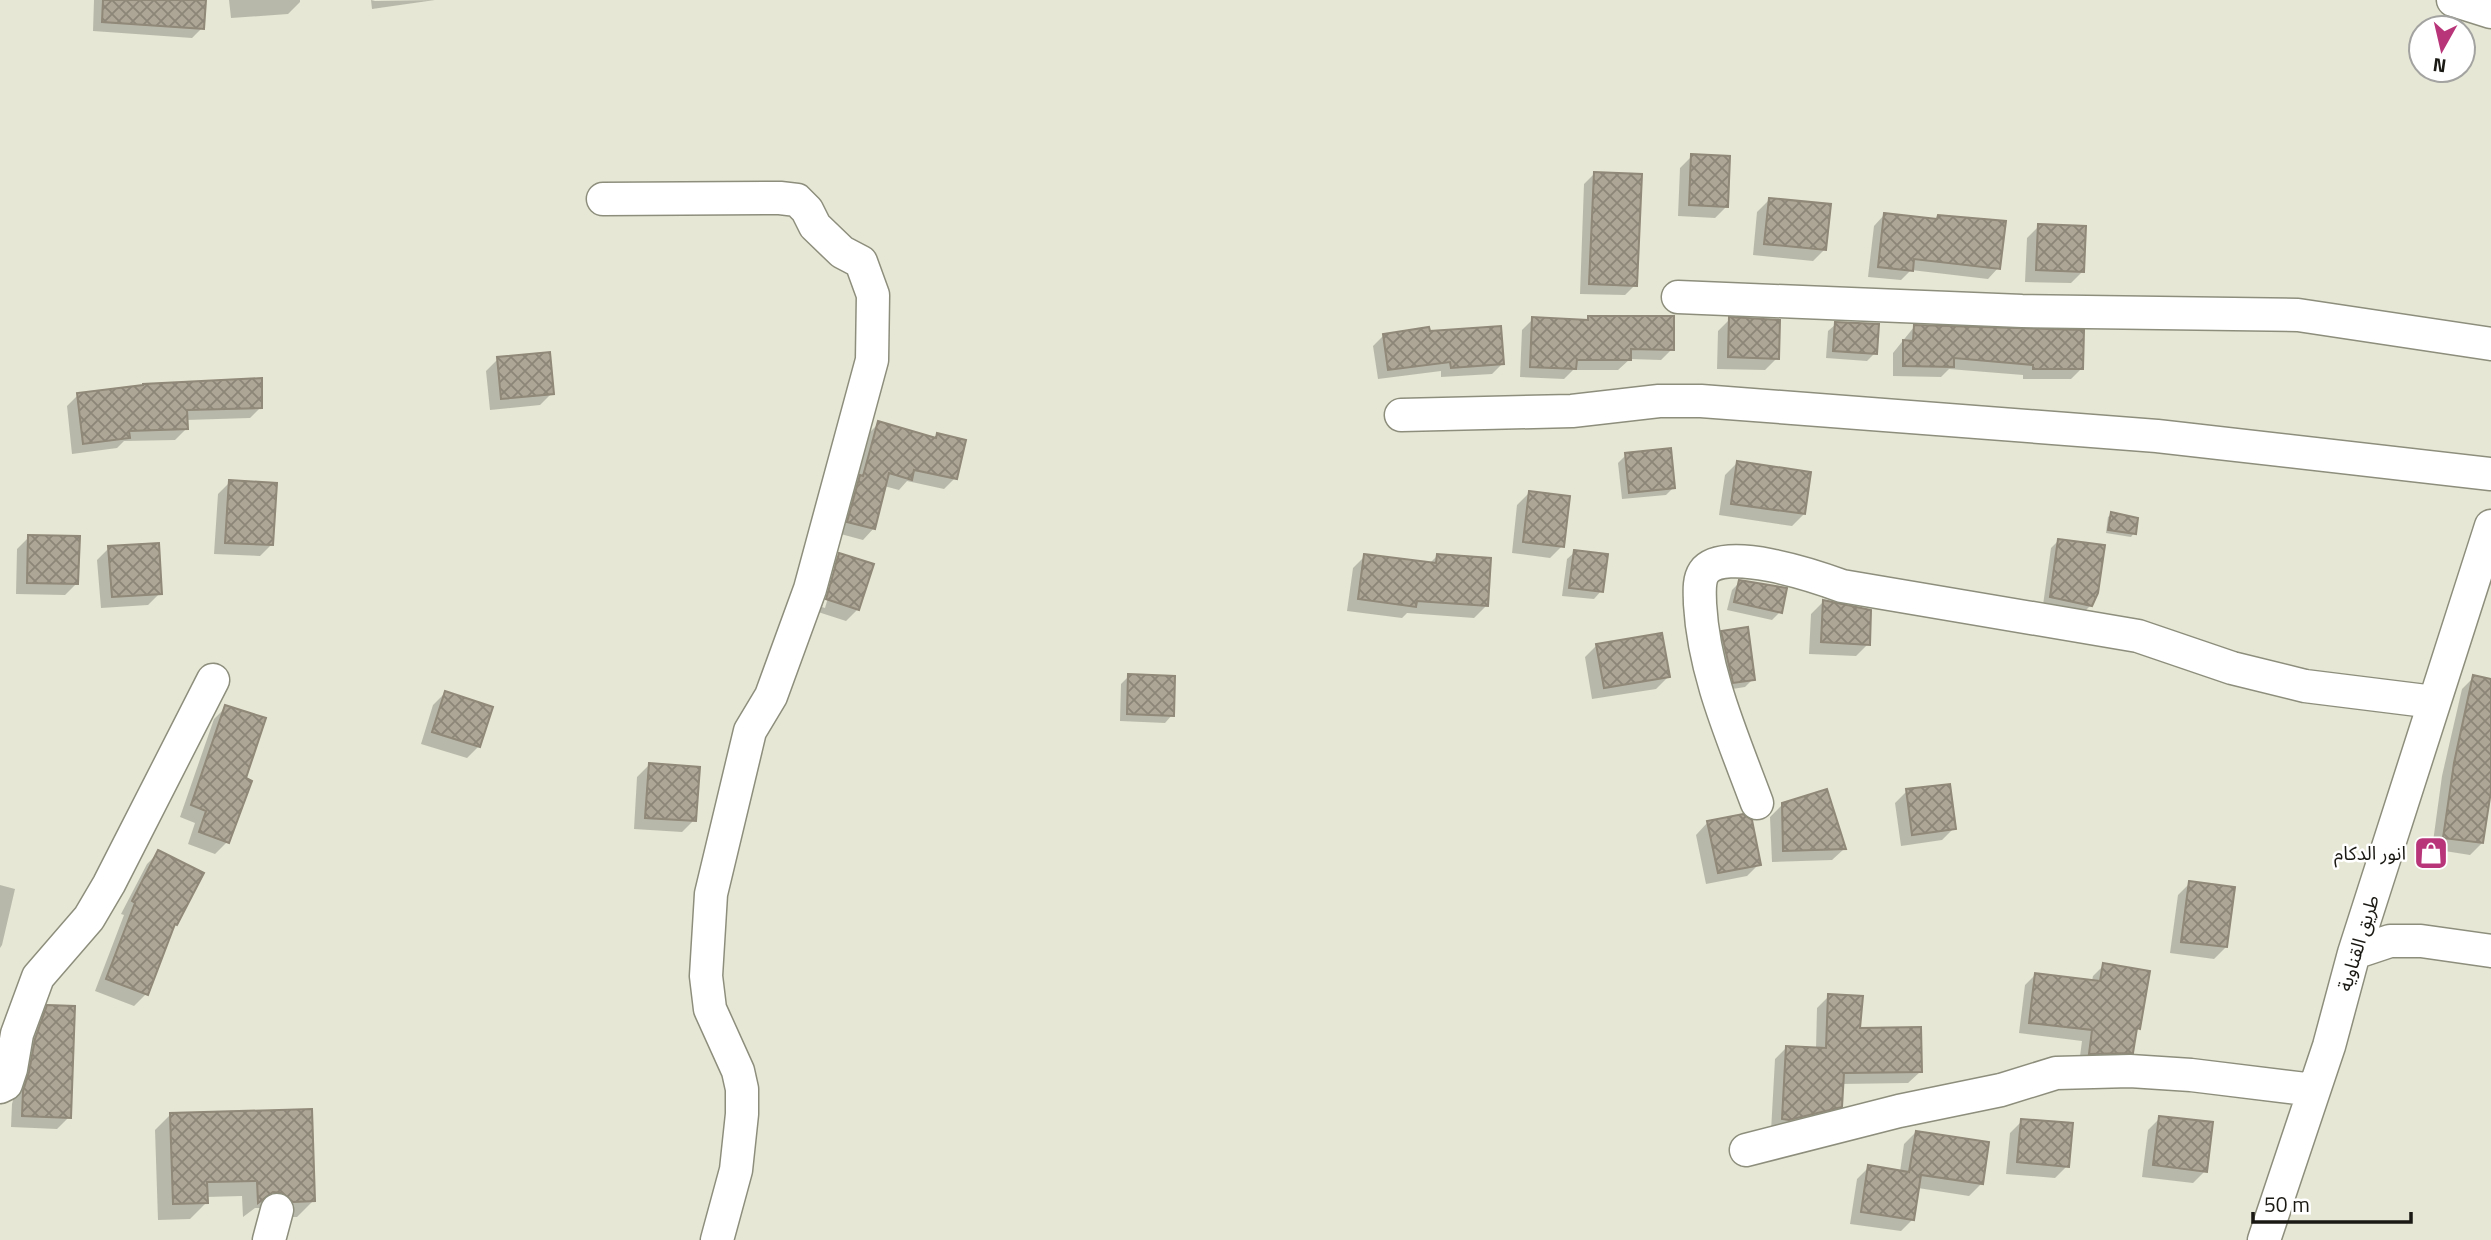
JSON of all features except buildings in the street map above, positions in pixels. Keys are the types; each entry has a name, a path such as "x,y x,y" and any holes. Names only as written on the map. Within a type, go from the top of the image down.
{"street":[{"path":"2453,0 2491,12"},
{"path":"603,200 797,200 807,210 815,226 842,252 861,262 873,295 872,360 814,575 771,696 750,731 711,894 706,976 710,1009 738,1071 742,1089 736,1170 717,1240"},
{"path":"1678,297 2022,310 2298,315 2491,344"},
{"path":"1401,415 1572,411 1659,401 1701,401 2157,436 2491,474"},
{"name":"طريق القناوية","path":"2264,1240 2314,1090 2354,953 2491,526"},
{"path":"1757,803 1710,672 1702,629 1699,586 1704,572 1718,562 1744,561 1808,573 1842,586 2138,636 2232,668 2305,686 2434,702"},
{"path":"0,1087 6,1084 17,1034 38,977 89,918 213,680"},
{"path":"2354,953 2390,941 2421,941 2491,951"},
{"path":"1746,1150 1899,1111 2001,1090 2056,1073 2130,1071 2191,1075 2314,1090"},
{"path":"269,1240 277,1210"}],"place":[{"name":"انور الدكام","path":"2431,853"}]}
